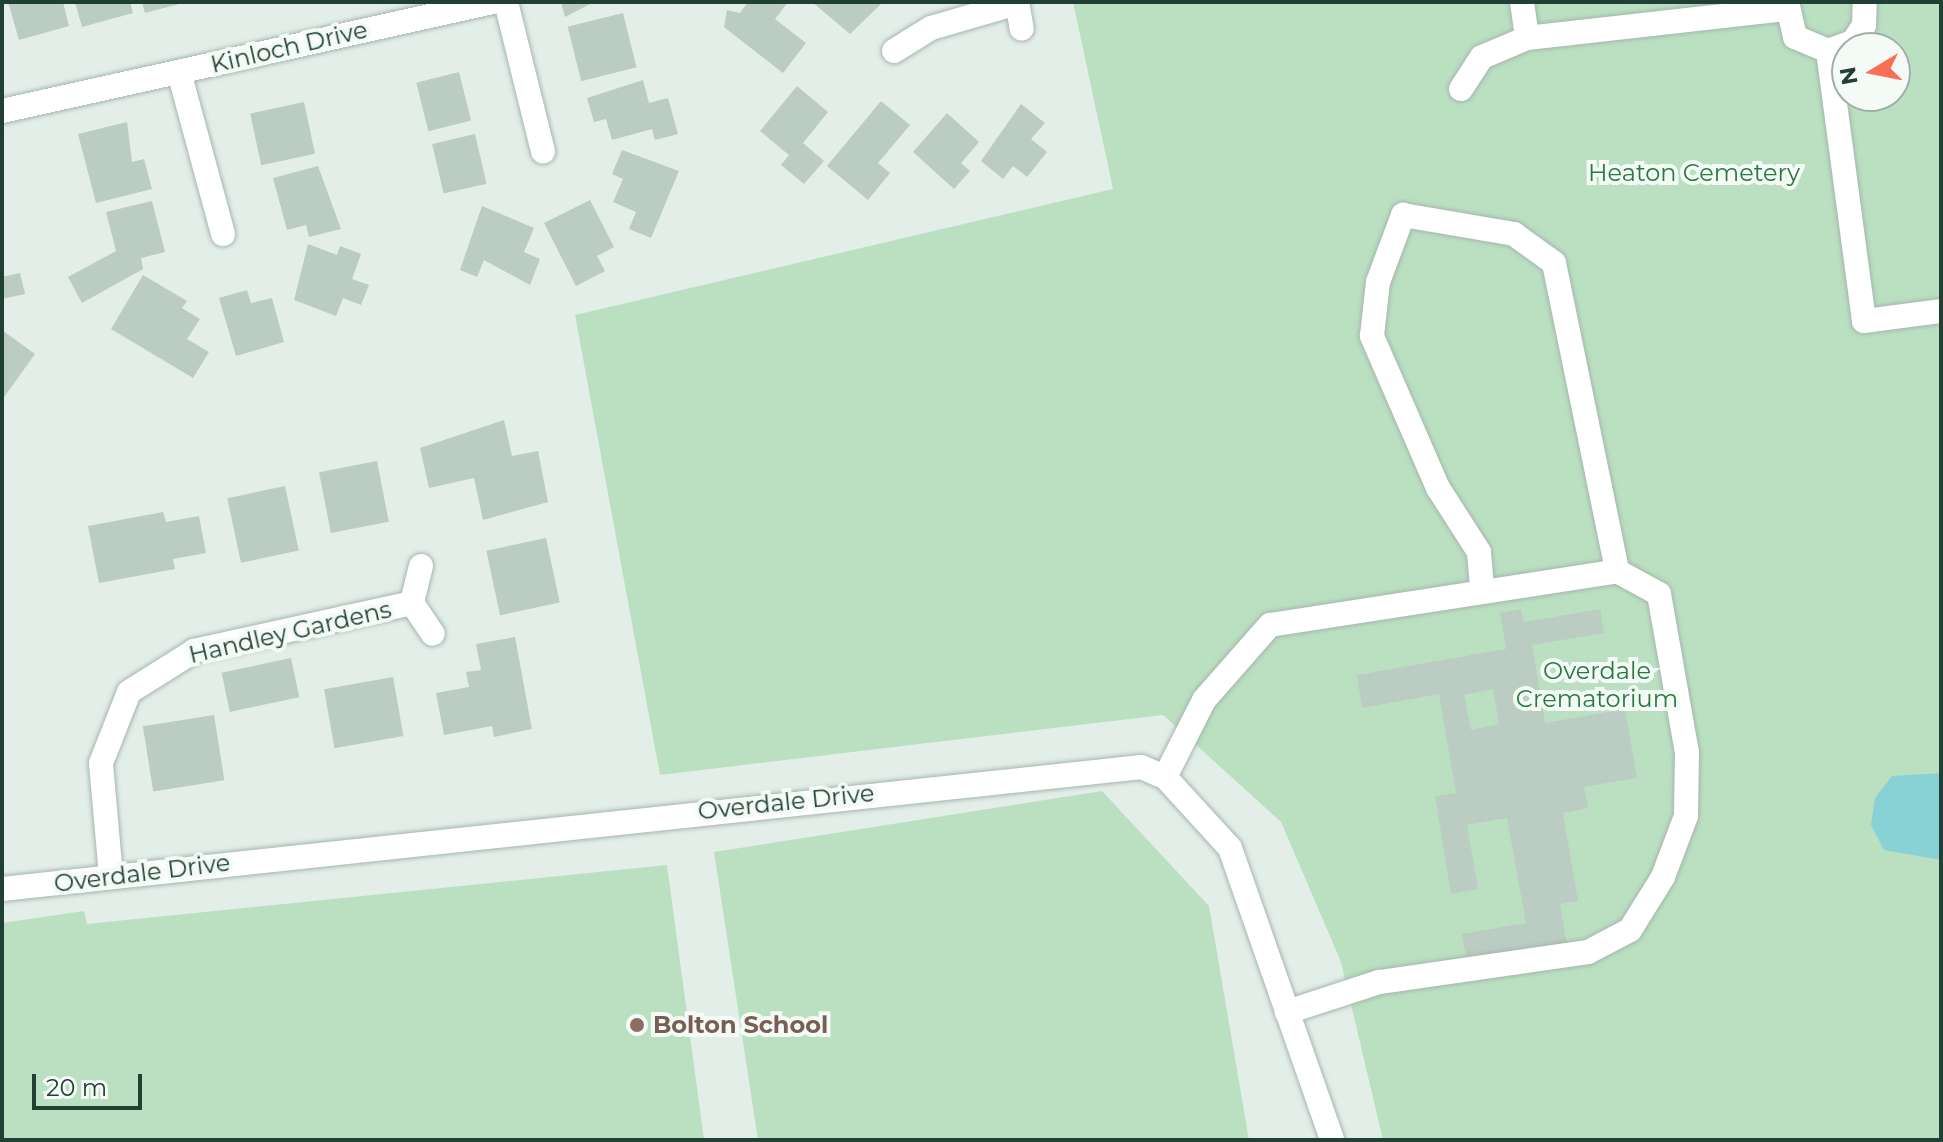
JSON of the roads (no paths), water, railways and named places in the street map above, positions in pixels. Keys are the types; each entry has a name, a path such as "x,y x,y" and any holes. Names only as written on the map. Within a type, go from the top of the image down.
{"street":[{"name":"Kinloch Drive","path":"2,111 493,2"},
{"path":"506,2 543,151"},
{"path":"894,51 931,28 1017,2 1022,29"},
{"path":"1522,2 1527,38"},
{"path":"1461,89 1482,57 1527,38 1787,6 1795,37 1828,51 1853,42 1864,25 1865,2"},
{"path":"1828,51 1864,321 1941,311"},
{"name":"Kinloch Drive","path":"179,72 223,234"},
{"path":"1482,587 1479,552 1438,488 1372,336 1378,282 1403,215 1514,234 1554,263 1617,571"},
{"name":"Handley Gardens","path":"421,566 412,603 433,634"},
{"path":"1287,1012 1379,982 1588,952 1630,930 1663,877 1686,816 1687,752 1659,594 1617,571 1482,587 1270,625 1204,700 1165,777 1230,848 1287,1012 1332,1140"},
{"name":"Handley Gardens","path":"111,876 101,763 129,692 194,651 412,603"},
{"name":"Overdale Drive","path":"2,889 1116,765 1165,777"}],"water":[{"path":"1941,773 1941,860 1884,850 1871,825 1875,798 1892,776"}],"place":[{"name":"Bolton School","path":"637,1025"}],"park label":[{"name":"Heaton Cemetery","path":"1694,173"},
{"name":"Overdale Crematorium","path":"1597,685"}]}
